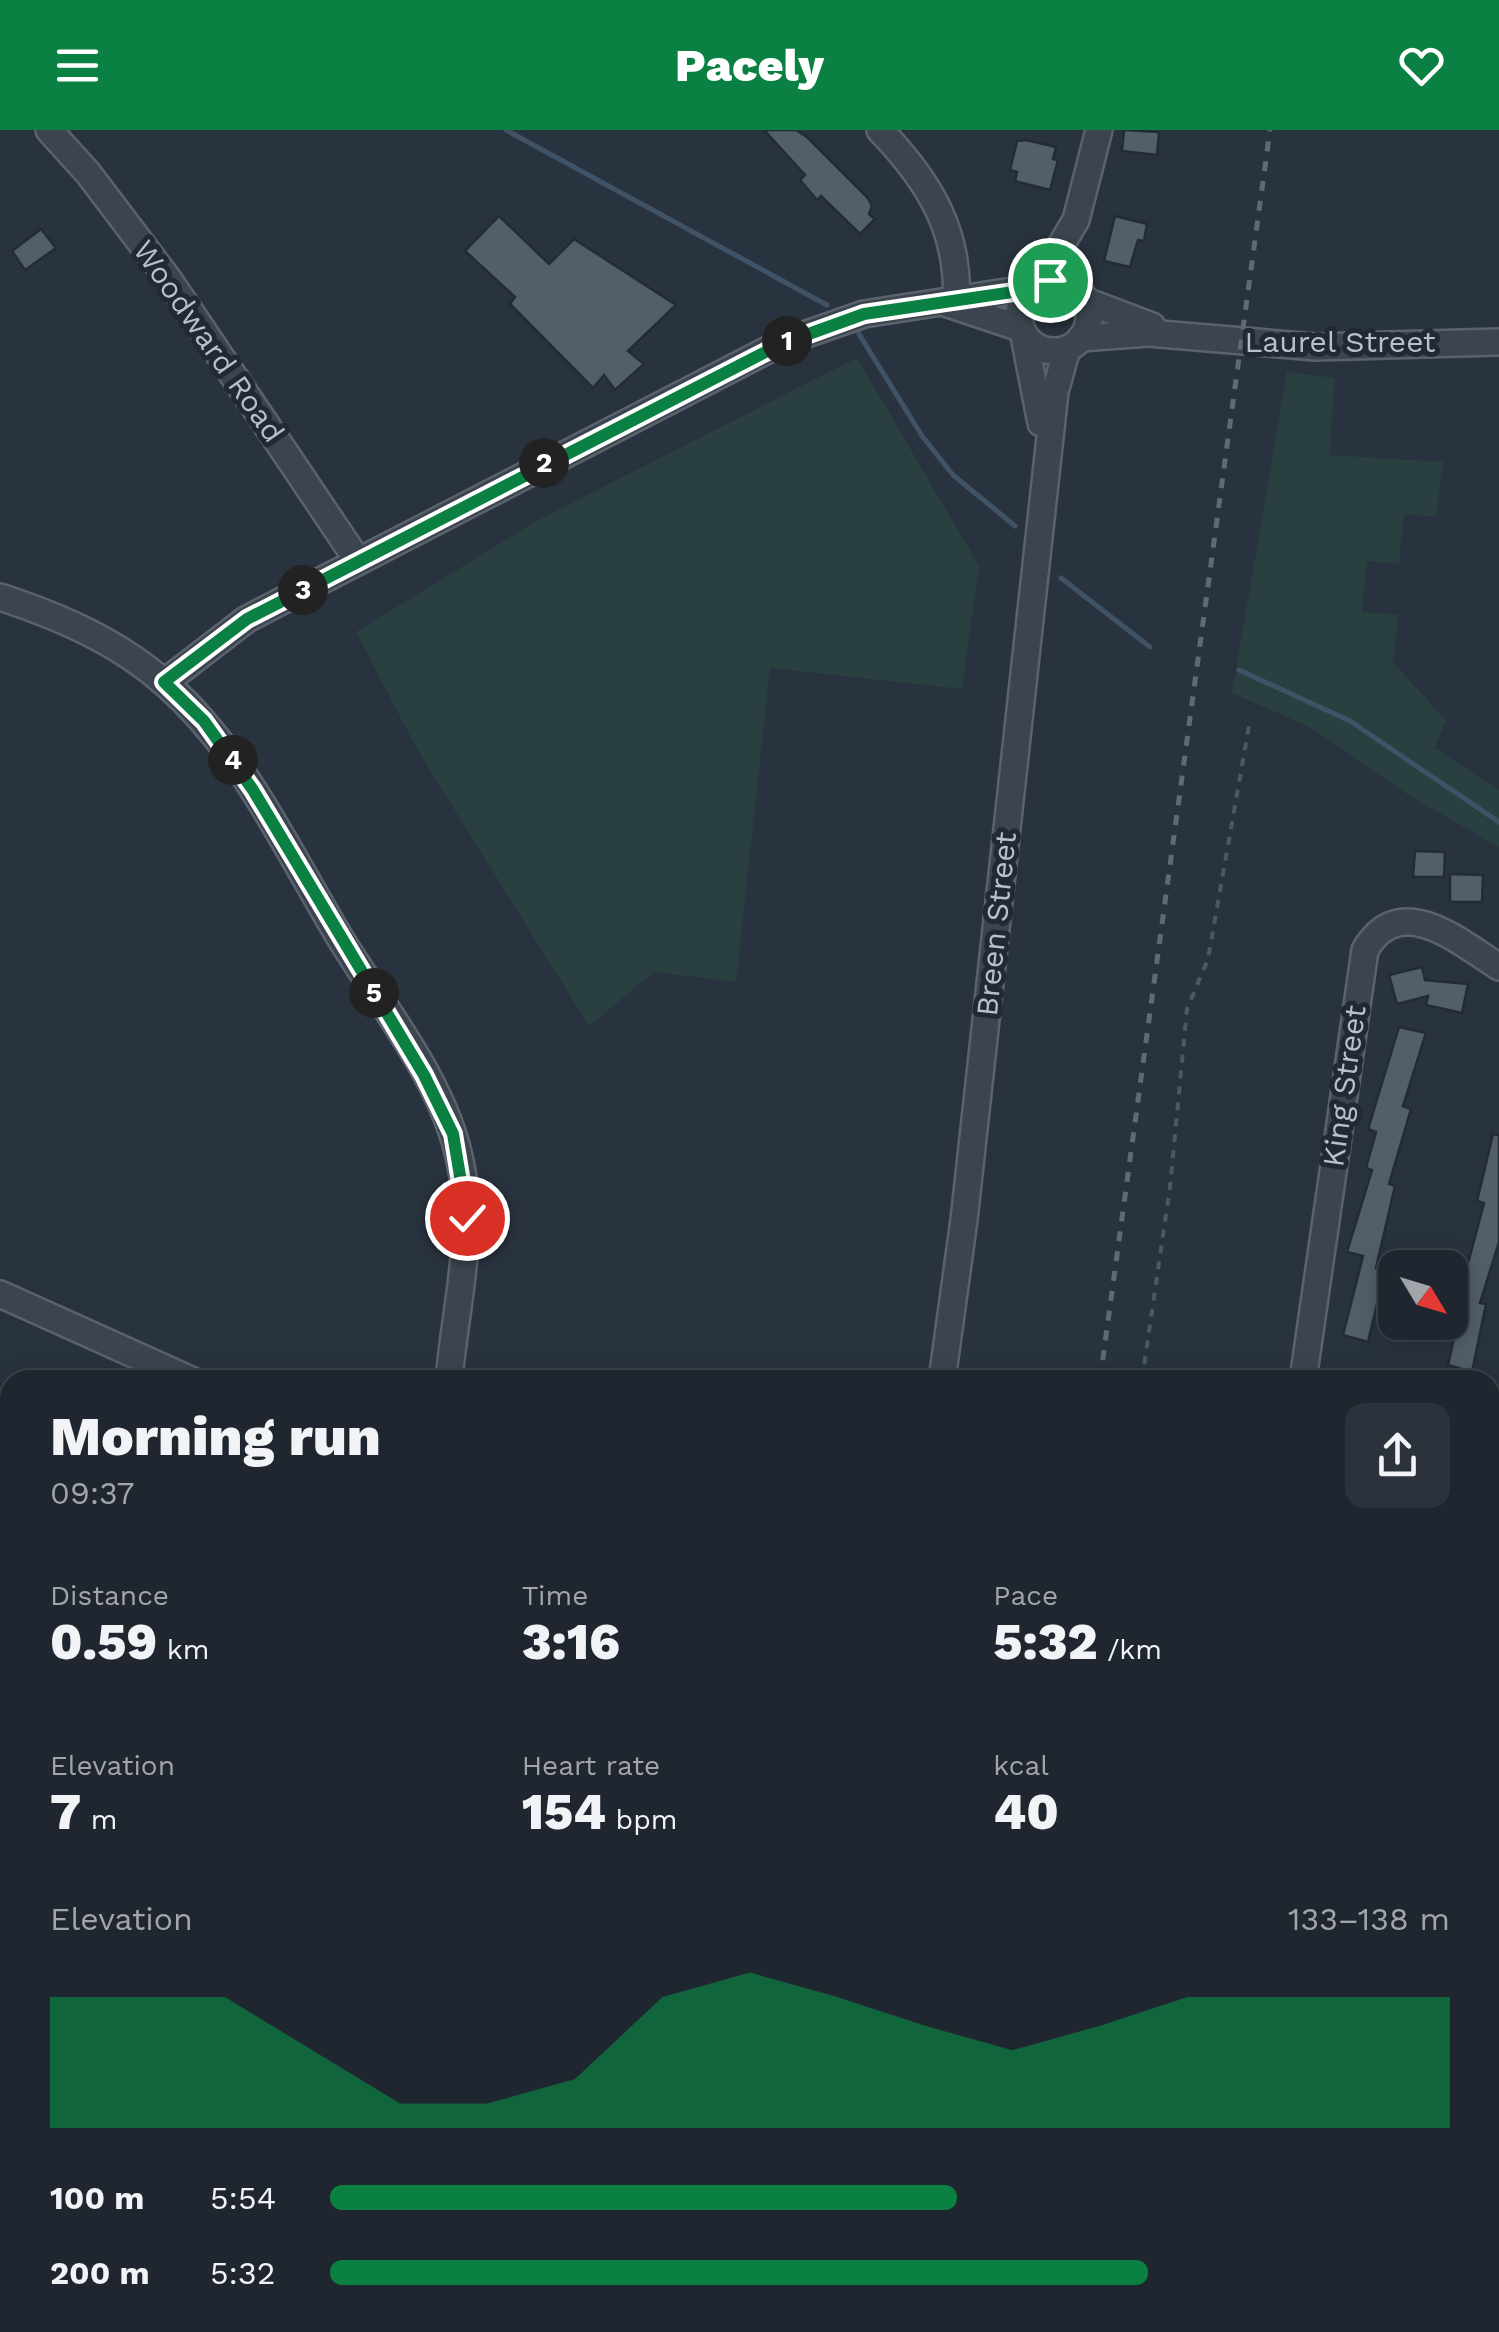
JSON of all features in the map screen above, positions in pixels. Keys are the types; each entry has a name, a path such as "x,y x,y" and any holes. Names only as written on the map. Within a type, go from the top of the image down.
{"street":[{"name":"Woodward Road","path":"49,130 88,173 169,280 358,561"},
{"path":"880,130 933,192 954,257 952,302"},
{"path":"952,302 1022,332 1044,350 1074,344 1089,320 1080,294 1076,220 1099,130"},
{"path":"1022,332 1020,306 1076,220"},
{"path":"164,682 235,626 781,344 864,314 1062,281 1080,294"},
{"name":"Laurel Street","path":"1080,294 1181,335"},
{"name":"Breen Street","path":"1022,332 1034,370 1046,467"},
{"name":"Laurel Street","path":"1074,344 1181,335 1299,347 1499,342"},
{"name":"Breen Street","path":"943,1370 964,1220 1058,372 1074,344"},
{"path":"0,597 85,630 164,682 204,721 253,790 424,1075 453,1134 467,1218 448,1370"},
{"name":"King Street","path":"1304,1370 1365,950 1380,930 1412,920 1436,928 1499,967"},
{"path":"0,1294 170,1370"}],"path":[{"path":"1143,1370 1170,1187 1187,1009 1208,959 1250,720"}],"green space":[{"path":"857,358 979,566 962,689 770,668 736,982 654,972 589,1026 418,751 356,632 538,520"},
{"path":"1287,372 1335,378 1329,455 1443,462 1436,517 1404,514 1399,564 1367,561 1362,612 1398,615 1393,663 1446,720 1435,748 1499,790 1499,847 1410,796 1310,727 1232,693"}],"building":[{"path":"764,130 796,130 807,137 867,197 872,206 869,214 875,219 860,234 821,196 817,200 800,180 805,175"},
{"path":"1124,130 1159,132 1157,155 1122,151"},
{"path":"1017,141 1056,147 1053,159 1058,160 1050,190 1015,181 1017,172 1010,170"},
{"path":"499,216 549,264 574,239 676,305 628,351 644,364 615,390 604,375 593,388 510,304 515,297 465,251"},
{"path":"1115,216 1147,224 1144,241 1138,240 1130,267 1104,261"},
{"path":"41,229 56,248 25,270 12,251"},
{"path":"1415,851 1445,852 1444,877 1413,877"},
{"path":"1450,874 1483,875 1482,902 1450,902"},
{"path":"1422,967 1425,980 1468,984 1462,1013 1426,1005 1428,996 1397,1004 1389,975"},
{"path":"1399,1027 1426,1033 1403,1106 1411,1109 1389,1184 1395,1186 1378,1250 1378,1300 1368,1342 1343,1335 1363,1256 1347,1252 1372,1170 1366,1168 1376,1132 1368,1129"},
{"path":"1493,1134 1499,1135 1499,1242 1480,1303 1486,1304 1472,1370 1465,1370 1448,1365 1454,1340 1468,1340 1468,1263 1484,1203 1477,1201"}],"waterway":[{"path":"506,130 827,305"},
{"path":"859,334 922,436 953,475 1015,526"},
{"path":"1061,578 1150,647"},
{"path":"1239,670 1350,721 1499,822"}],"railway":[{"path":"1101,1370 1270,130"}],"route":[{"path":"467,1218 453,1134 424,1075 253,790 204,721 164,682 247,619 756,355 864,314 976,294 1020,291 1050,280"}]}
